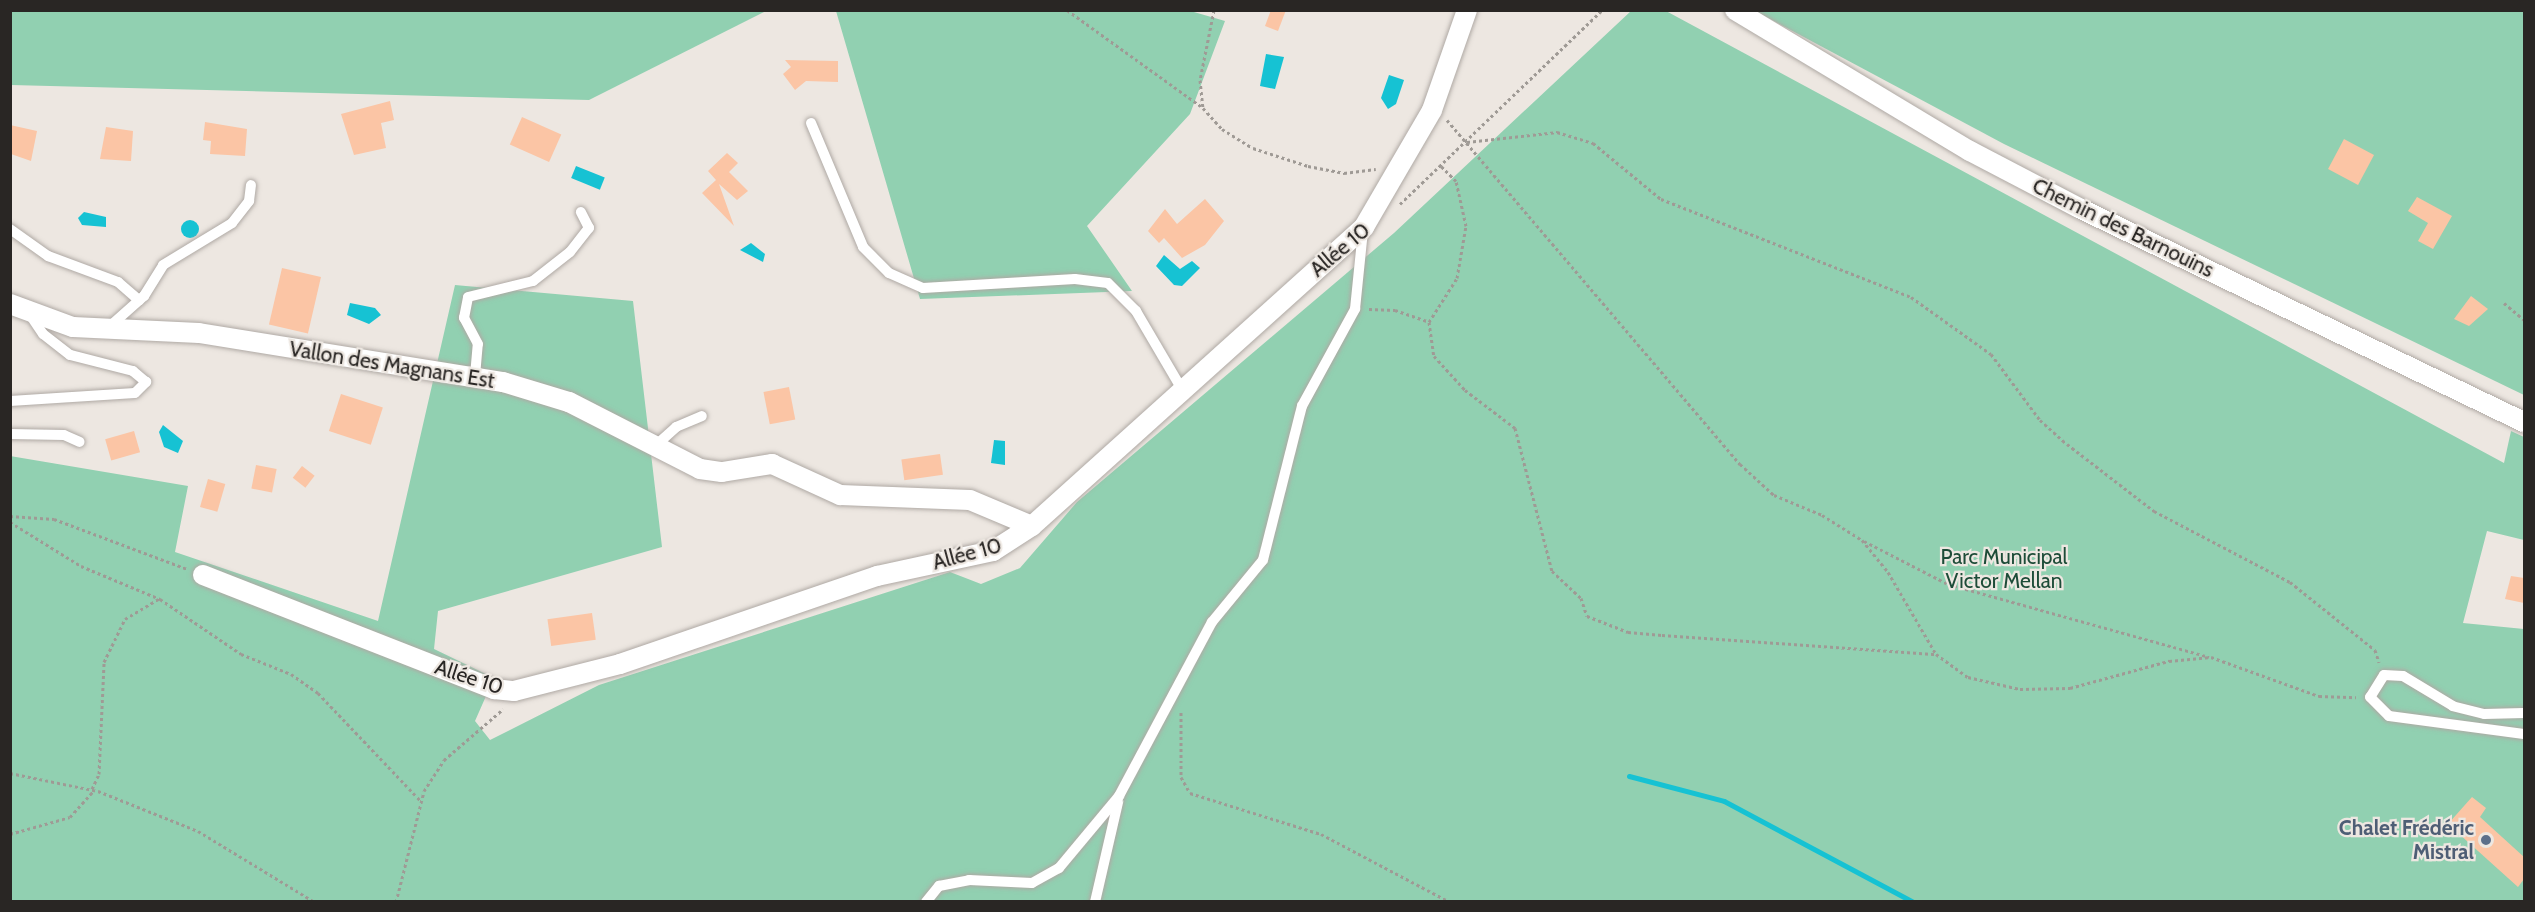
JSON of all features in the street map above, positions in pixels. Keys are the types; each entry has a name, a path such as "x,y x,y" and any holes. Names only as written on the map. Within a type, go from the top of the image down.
{"street":[{"name":"Allée 10","path":"203,575 494,689 514,691 620,664 877,576 993,551 1032,526 1364,227 1406,159 1432,110 1467,10"},
{"name":"Chemin des Barnouins","path":"1735,10 2010,171 2166,252 2524,422"},
{"name":"Vallon des Magnans Est","path":"18,306 73,327 199,333 475,376 569,402 700,469 722,472 772,464 840,495 970,500 1032,526"}],"lane":[{"path":"811,123 863,247 889,273 923,288 1075,279 1108,283 1136,311 1183,391"},
{"path":"109,327 139,300 163,265 232,223 249,201 251,185"},
{"path":"475,376 478,344 464,318 468,297 533,281 570,252 589,228 581,212"},
{"path":"926,902 939,886 969,880 1032,883 1059,868 1119,796 1212,622 1263,560 1302,406 1355,309 1364,227"},
{"path":"10,229 48,256 118,282 139,300"},
{"path":"10,401 135,393 146,382 133,371 70,355 43,334 18,306"},
{"path":"654,447 676,427 702,416"},
{"path":"10,434 64,435 80,442"},
{"path":"2524,713 2484,714 2453,706 2418,681 2384,675 2370,697 2389,716 2524,734"},
{"path":"1095,902 1119,796"}],"path":[{"path":"1067,10 1203,108 1236,140 1308,166 1363,173 1406,159"},
{"path":"1203,108 1200,80 1214,10"},
{"name":"Allée 10","path":"1392,211 1467,142 1602,10"},
{"path":"1432,110 1467,142 1740,464 1774,495 1822,515 1862,540 1948,584 2211,657 2319,696 2370,697"},
{"path":"1467,142 1557,132 1593,143 1661,199 1911,297 1991,354 2040,420 2067,444 2154,511 2290,582 2375,650 2384,675"},
{"path":"1441,166 1456,181 1466,226 1457,278 1429,322 1434,356 1465,390 1515,429 1552,571 1577,593 1587,616 1628,632 1936,654"},
{"path":"2504,303 2524,320"},
{"path":"1355,309 1395,310 1429,322"},
{"path":"10,516 54,519 203,575"},
{"path":"10,522 81,566 160,599 201,631 291,674 318,693 420,800"},
{"path":"1862,540 1888,572 1936,654 1968,677 2020,689 2070,688 2169,661 2211,657"},
{"path":"10,834 70,817 93,790 99,774 104,662 124,619 146,602 160,599"},
{"path":"1173,694 1181,709 1181,777 1190,793 1321,834 1450,902"},
{"path":"396,902 420,800 444,760 481,722 509,705"},
{"path":"10,773 93,790 198,831 315,902"}],"green space":[{"path":"11,10 766,11 589,100 11,85"},
{"path":"1187,10 1225,21 1190,114 1087,226 1132,291 920,299 836,11"},
{"name":"Parc Municipal Victor Mellan","path":"1631,11 1666,11 2504,463 2511,431 2524,437 2524,540 2487,531 2463,623 2524,629 2524,901 11,901 10,456 188,486 175,552 378,621 455,285 633,301 662,547 438,611 434,649 494,678 475,721 490,740 599,685 950,572 981,584 1020,568 1077,502 1394,233"},
{"path":"1755,11 2524,11 2524,395 2004,144"}],"water":[{"path":"1266,54 1284,57 1275,89 1260,86"},
{"path":"1389,75 1404,80 1396,104 1388,109 1381,98"},
{"path":"576,166 605,178 600,190 571,178"},
{"path":"84,212 106,217 106,227 82,225 78,218"},
{"path":"190,220 196,223 199,229 196,235 190,238 184,235 181,229 184,223"},
{"path":"751,243 765,254 763,262 740,250"},
{"path":"1164,255 1180,269 1192,261 1200,268 1182,286 1174,285 1156,266"},
{"path":"350,303 375,308 381,315 369,324 347,315"},
{"path":"163,425 183,441 178,453 164,447 159,432"},
{"path":"994,440 1005,441 1005,465 991,463"}],"building":[{"path":"1271,10 1286,10 1278,31 1265,26"},
{"path":"785,60 838,61 838,82 806,81 795,90 783,74 791,67"},
{"path":"390,101 394,120 381,123 386,148 354,155 341,114"},
{"path":"522,117 561,134 549,162 510,144"},
{"path":"205,122 247,129 245,156 210,154 211,141 203,140"},
{"path":"10,125 37,131 31,161 11,154"},
{"path":"106,127 133,131 131,161 100,159"},
{"path":"2344,139 2374,155 2358,185 2328,169"},
{"path":"727,153 738,163 729,172 748,191 737,200 719,184 734,226 702,193 716,180 708,171"},
{"path":"2417,197 2452,216 2433,249 2418,241 2428,223 2408,211"},
{"path":"1205,199 1224,221 1205,245 1182,258 1164,238 1159,243 1148,231 1165,209 1177,224"},
{"path":"282,268 321,277 308,334 269,325"},
{"path":"2471,296 2488,309 2469,326 2454,319"},
{"path":"789,387 795,419 770,424 763,392"},
{"path":"341,394 383,408 371,445 329,431"},
{"path":"134,431 140,452 111,460 105,439"},
{"path":"940,454 943,475 904,480 901,459"},
{"path":"256,465 277,469 272,493 251,489"},
{"path":"302,466 315,476 305,488 293,478"},
{"path":"208,479 225,484 217,512 200,507"},
{"path":"2511,576 2524,578 2524,603 2505,599"},
{"path":"592,613 596,640 551,646 547,619"},
{"name":"Chalet Frédéric Mistral","path":"2472,797 2486,808 2480,817 2524,857 2524,879 2518,887 2448,824"}],"waterway":[{"path":"1629,776 1724,801 1913,902"}],"place":[{"name":"Chalet Frédéric Mistral","path":"2486,840"}]}
